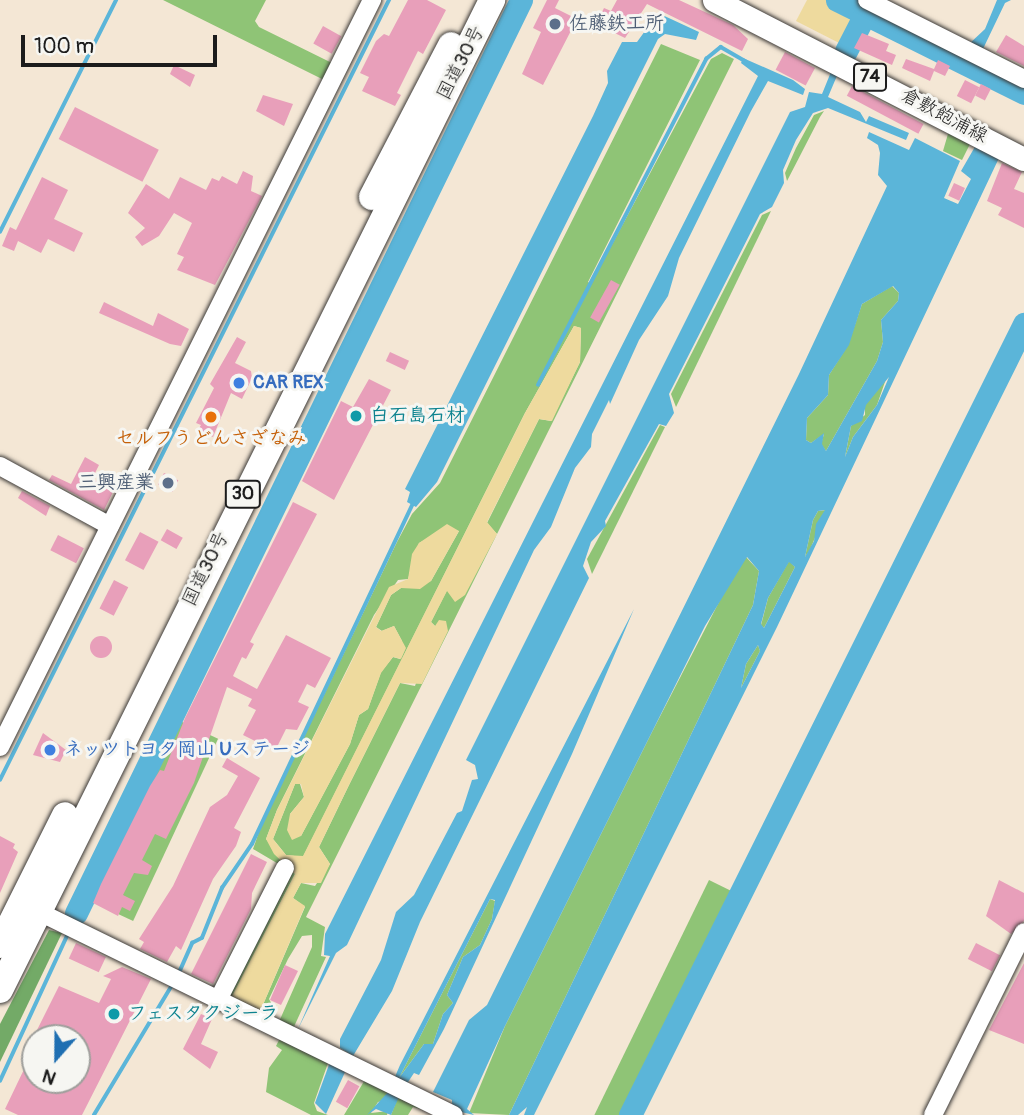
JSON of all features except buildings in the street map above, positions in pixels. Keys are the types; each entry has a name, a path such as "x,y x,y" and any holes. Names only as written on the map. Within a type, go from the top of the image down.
{"highway":[{"name":"国道30号","path":"0,990 30,907 473,0"},
{"name":"国道30号","path":"0,945 30,907 102,777 492,0"}],"main road":[{"name":"倉敷飽浦線","path":"714,0 1024,159"}],"street":[{"path":"0,747 372,0"},
{"path":"867,0 1024,79"},
{"path":"0,466 110,526"},
{"path":"218,1000 285,868"},
{"path":"30,907 454,1115"},
{"path":"933,1115 1024,932"}],"green space":[{"path":"163,0 266,0 255,21 259,27 332,63 324,80"},
{"path":"661,44 700,60 588,282 591,284 711,59 722,53 734,59 306,917 325,927 321,956 326,957 292,1031 278,1024 312,947 312,935 302,936 288,959 269,999 275,1010 270,1020 228,999 292,872 253,849 260,829 397,542 412,514 440,483","holes":["574,326 581,328 580,362 551,421 539,419 487,523 497,534 482,559 447,590 431,622 435,626 415,686 400,683 319,847 330,864 315,886 301,883 293,898 305,907 259,1014 231,1000 295,874 266,839 277,810 374,615 398,580 408,579 419,543 444,530 459,531 431,581 401,588 391,595 376,627 382,631 394,626 402,641 400,659 393,657 381,672 368,709 359,715 350,744 301,836 290,814 304,797 300,784 295,784 273,839 286,855 303,857 525,413"]},
{"path":"824,111 787,181 785,173 796,148 814,115"},
{"path":"950,127 972,140 962,160 943,151"},
{"path":"771,211 676,407 671,394 762,215"},
{"path":"892,286 899,293 898,301 881,320 883,342 877,361 826,451 821,444 824,434 811,443 806,440 807,418 828,395 829,375 848,345 862,304"},
{"path":"887,376 877,405 853,437 845,457 851,426 865,415 865,405"},
{"path":"660,425 665,427 592,574 587,559"},
{"path":"826,510 805,557 813,520 818,511"},
{"path":"746,557 759,571 753,605 509,1115 469,1113 505,1026 652,732 736,569"},
{"path":"789,561 795,567 764,628 761,625 768,598"},
{"path":"758,645 760,651 741,688 746,664"},
{"path":"180,721 218,739 133,921 95,903"},
{"path":"709,880 736,893 628,1115 594,1115"},
{"path":"490,899 495,901 492,919 480,945 463,957 447,995 453,1003 443,1014 433,1044 424,1044 399,1078"},
{"path":"49,930 62,933 0,1062 0,1024"},
{"path":"281,1036 328,1063 314,1103 317,1111 328,1115 311,1115 266,1092 269,1068 282,1050 276,1046"},
{"path":"366,1078 423,1104 421,1109 413,1107 408,1115 391,1115 398,1097 378,1102 371,1113 388,1111 387,1115 344,1115"}],"sand":[{"path":"807,0 826,0 860,17 845,46 796,21"},
{"path":"574,326 581,328 580,362 552,421 539,419 487,522 497,534 465,595 455,602 447,591 431,622 435,626 439,620 446,621 448,631 422,684 400,683 349,785 319,847 330,864 321,883 301,883 293,898 305,906 259,1014 230,1000 295,874 274,854 266,839 277,810 389,587 408,579 412,554 419,543 447,524 459,531 431,581 420,589 401,588 391,595 376,627 381,631 394,626 406,648 401,659 393,657 381,673 368,709 359,715 350,744 307,825 301,836 292,840 287,830 290,814 304,797 301,784 295,784 273,839 286,855 303,856 525,413"}],"water":[{"path":"997,0 1011,0 1005,3 982,51 968,45 985,29"},
{"path":"658,13 699,32 696,40 665,34 658,39 437,482 416,507 407,502 410,492 405,489 593,116 608,83 607,71 622,42 637,42"},
{"path":"743,58 793,80 805,89 803,95 768,81 751,111 679,258 668,296 639,340 610,404 609,400 592,434 591,447 575,468 551,527 534,550 347,945 336,953 298,1029 330,956 324,955 325,934 758,76 741,63"},
{"path":"833,67 839,71 828,97 860,112 866,122 869,116 909,133 906,140 828,108 813,113 796,140 783,170 784,183 772,207 760,214 669,394 674,413 666,426 659,424 605,521 606,526 591,542 583,566 589,578 420,922 392,991 353,1056 340,1048 340,1039 381,960 396,912 414,895 457,813 462,811 472,780 478,779 475,765 466,760 790,112 805,107 809,92 822,94"},
{"path":"869,132 909,150 915,138 960,161 944,198 958,204 971,179 961,171 976,145 999,158 777,627 534,1115 524,1115 527,1107 518,1115 509,1115 753,605 759,571 747,557 705,626 505,1026 467,1109 474,1115 461,1112 452,1108 452,1100 433,1092 469,1020 487,1005 799,374 887,186 878,175 878,145 867,138","holes":["893,286 899,293 898,301 881,320 883,342 877,361 826,451 822,444 824,433 811,443 806,440 807,418 828,395 829,375 849,345 862,304","889,377 877,405 853,437 845,457 851,426 862,421 866,405","825,510 816,524 814,541 805,557 813,520 818,511","789,562 795,567 764,628 761,624 768,598","758,645 760,651 741,688 746,664"]},
{"path":"634,609 572,754 444,1029 419,1075 414,1073 406,1085 394,1079","holes":["490,899 495,900 492,919 480,945 463,957 447,995 453,1003 443,1014 433,1044 424,1044 399,1078"]},
{"path":"330,1062 346,1070 326,1114 315,1103"},
{"path":"389,1091 399,1097 391,1115 376,1109 367,1115"}],"waterway":[{"path":"0,232 116,0"},
{"path":"0,780 389,0"},
{"path":"76,913 521,0"},
{"path":"837,0 1024,93"},
{"path":"846,51 865,14"},
{"path":"538,385 706,59 721,47 745,61"},
{"path":"630,1115 1024,324"},
{"path":"178,975 192,943 202,938 222,888 252,844 413,503"},
{"path":"72,923 76,913"},
{"path":"0,1081 68,934"},
{"path":"94,1115 172,985"}],"place":[{"name":"佐藤鉄工所","path":"555,24"},
{"name":"CAR REX","path":"239,383"},
{"name":"白石島石材","path":"356,416"},
{"name":"セルフうどんさざなみ","path":"211,417"},
{"name":"三興産業","path":"168,483"},
{"name":"ネッツトヨタ岡山 Uステージ","path":"50,750"},
{"name":"フェスタクジーラ","path":"114,1014"}]}
